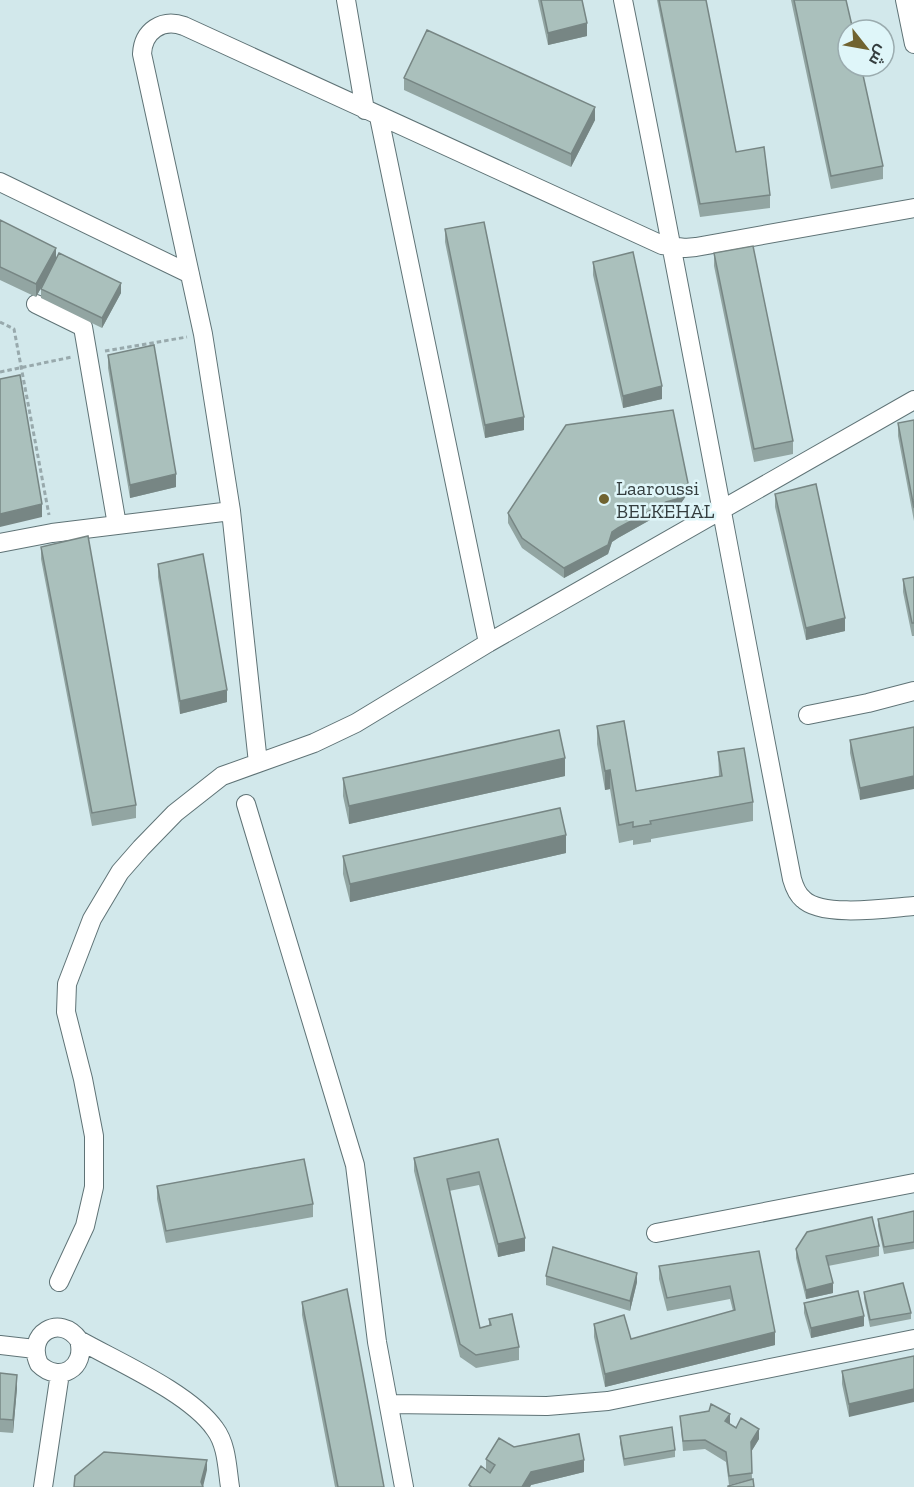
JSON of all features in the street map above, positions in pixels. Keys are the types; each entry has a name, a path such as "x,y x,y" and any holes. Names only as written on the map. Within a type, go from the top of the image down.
{"street":[{"path":"346,0 488,643"},
{"path":"623,0 673,247 721,510 795,889 813,906 830,910 914,906"},
{"path":"904,0 914,44"},
{"path":"258,763 231,511 203,334 142,54 145,39 149,33 161,25 177,24 651,241 673,247 696,247 914,208"},
{"path":"0,182 190,274"},
{"path":"36,304 83,327 117,525"},
{"path":"59,1282 85,1226 94,1187 94,1136 83,1079 66,1012 67,984 74,960 92,919 114,881 141,848 175,813 222,776 314,743 356,723 488,643 914,400"},
{"path":"0,543 52,533 231,511"},
{"path":"808,716 914,691"},
{"path":"246,804 355,1165 377,1342 404,1487"},
{"path":"656,1233 914,1183"},
{"path":"79,1340 81,1355 78,1362 67,1372 52,1373 39,1364 35,1349 41,1335 54,1327 69,1330 79,1340 175,1393 198,1410 216,1429 224,1449 230,1487"},
{"path":"389,1404 547,1406 608,1401 914,1339"},
{"path":"0,1345 35,1349"},
{"path":"43,1487 60,1373"}],"path":[{"path":"0,322 14,328 52,533"},
{"path":"0,372 203,334"}],"building":[{"path":"541,0 582,0 587,23 548,33"},
{"path":"659,0 706,0 736,152 764,147 770,195 700,204"},
{"path":"794,0 846,0 850,18 836,18 836,78 864,78 883,166 831,176"},
{"path":"427,30 595,107 571,154 404,78"},
{"path":"0,220 56,248 36,284 0,267"},
{"path":"484,222 524,417 485,425 445,229"},
{"path":"753,246 793,441 754,449 714,253"},
{"path":"633,252 662,386 623,396 593,262"},
{"path":"59,253 121,283 102,318 41,289"},
{"path":"154,345 176,474 130,485 108,355"},
{"path":"20,375 42,504 0,514 0,379"},
{"name":"Laaroussi BELKEHAL","path":"673,410 688,483 677,499 666,502 618,528 612,532 608,545 564,568 522,538 508,513 566,425"},
{"path":"914,420 914,508 898,423"},
{"path":"816,484 845,618 806,628 775,494"},
{"path":"88,536 136,805 92,813 41,547"},
{"path":"203,554 227,690 180,701 158,564"},
{"path":"914,577 914,623 912,623 903,579"},
{"path":"624,721 636,791 722,776 718,752 744,748 753,802 650,821 651,824 633,827 633,822 619,825 610,770 605,771 597,726"},
{"path":"914,727 914,776 860,788 850,740"},
{"path":"559,730 565,758 349,806 343,778"},
{"path":"560,808 566,835 350,884 343,856"},
{"path":"498,1139 525,1238 498,1244 479,1172 447,1179 480,1328 491,1325 489,1319 512,1314 519,1347 476,1355 460,1344 414,1158"},
{"path":"304,1159 313,1204 166,1231 157,1186"},
{"path":"914,1211 914,1242 884,1247 878,1219"},
{"path":"872,1217 879,1246 826,1256 833,1283 806,1290 796,1249 807,1232"},
{"path":"553,1247 637,1273 630,1301 546,1276"},
{"path":"759,1251 775,1332 605,1374 594,1324 624,1315 631,1339 735,1310 730,1286 667,1298 659,1266"},
{"path":"903,1283 911,1313 870,1320 864,1292"},
{"path":"347,1289 384,1487 338,1487 302,1302"},
{"path":"858,1291 864,1316 811,1328 804,1303"},
{"path":"914,1356 914,1389 849,1404 842,1371"},
{"path":"0,1373 17,1375 13,1420 0,1419"},
{"path":"711,1404 730,1414 725,1421 736,1428 741,1418 759,1429 751,1442 752,1473 729,1476 726,1452 705,1440 683,1441 680,1416 709,1411"},
{"path":"672,1427 675,1450 624,1459 620,1436"},
{"path":"579,1434 584,1460 531,1472 522,1487 472,1487 469,1485 481,1466 490,1473 495,1465 486,1459 499,1438 514,1447"},
{"path":"104,1452 207,1460 201,1482 203,1487 74,1487 75,1476"},
{"path":"753,1479 754,1487 728,1487 728,1486"}],"place":[{"name":"Laaroussi BELKEHAL","path":"604,499"}]}
